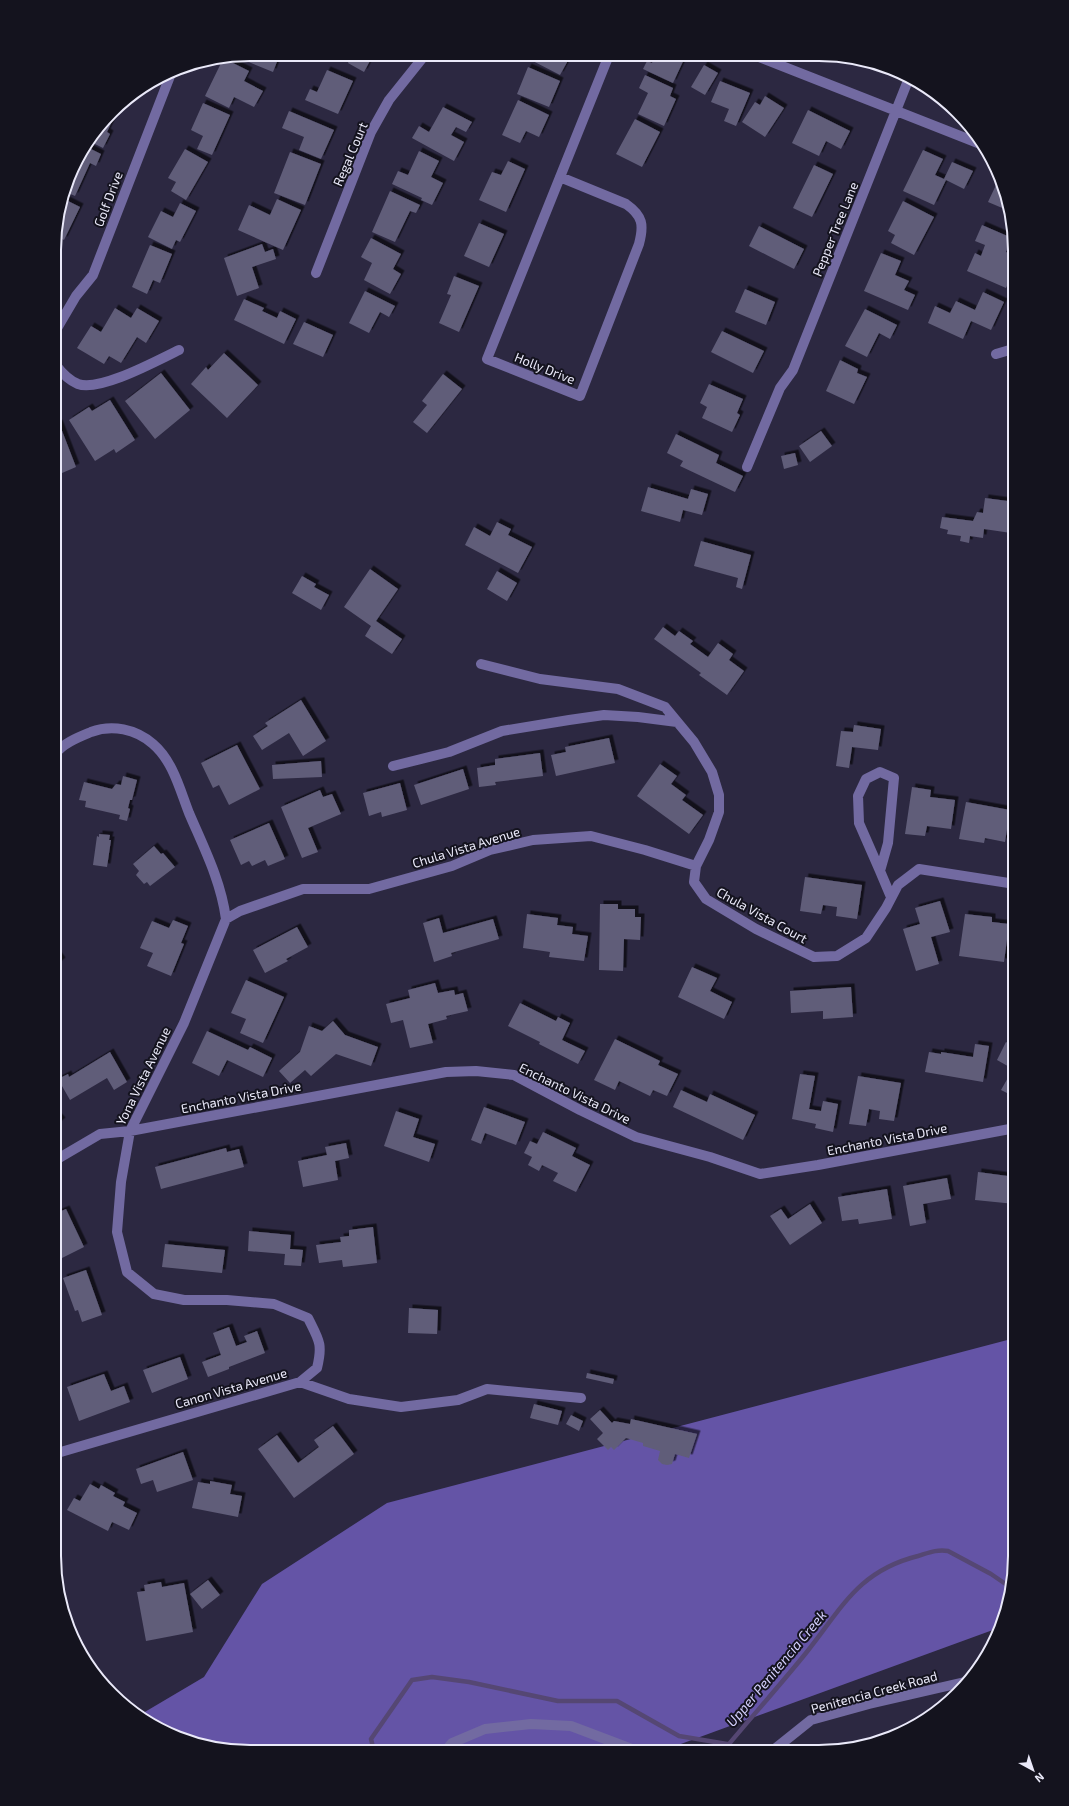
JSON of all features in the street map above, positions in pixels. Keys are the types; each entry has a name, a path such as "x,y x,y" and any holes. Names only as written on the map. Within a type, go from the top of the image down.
{"street":[{"name":"Regal Court","path":"316,273 371,132 389,100 420,61"},
{"name":"Holly Drive","path":"560,178 626,204 636,211 641,220 642,232 639,244 580,396 487,359 607,61"},
{"path":"767,61 973,141"},
{"name":"Golf Drive","path":"61,322 76,296 93,275 168,80"},
{"name":"Pepper Tree Lane","path":"747,467 780,388 792,370 907,83"},
{"path":"61,372 79,384 99,384 136,371 179,350"},
{"path":"996,354 1008,350"},
{"path":"481,664 540,680 618,689 665,707 694,742 712,772 719,795 719,812 696,866"},
{"path":"393,766 449,752 502,731 568,720 604,715 638,717 677,722"},
{"path":"61,750 78,737 100,729 117,728 135,733 153,743 170,765 178,783 216,876 223,900 226,919"},
{"path":"880,871 888,843 894,778 880,772 866,779 858,796 859,823 891,897"},
{"name":"Chula Vista Avenue","path":"226,919 240,911 302,889 369,888 452,866 490,850 533,840 591,836 645,850 696,866"},
{"name":"Chula Vista Court","path":"696,866 694,882 706,899 756,929 814,957 837,956 866,938 898,885 919,869 1008,883"},
{"name":"Yona Vista Avenue","path":"226,919 184,1023 130,1131 121,1182 117,1232 127,1272 154,1294 184,1300 227,1300 274,1304 308,1318 320,1340 321,1353 317,1368 300,1382"},
{"name":"Enchanto Vista Drive","path":"61,1157 100,1134 130,1131 446,1072 476,1071 514,1075 636,1138 710,1157 760,1174 818,1165 1008,1129"},
{"name":"Canon Vista Avenue","path":"61,1452 300,1382 349,1399 401,1407 458,1400 487,1389 581,1398"},
{"name":"Penitencia Creek Road","path":"780,1745 811,1720 869,1704 958,1683"},
{"path":"450,1745 485,1729 531,1724 571,1726 619,1745"}],"shaded area":[{"path":"1008,1340 1008,1568 1002,1605 993,1630 678,1745 238,1745 201,1739 178,1731 144,1712 204,1677 262,1584 387,1503"}],"building":[{"path":"246,61 277,61 273,72"},
{"path":"349,61 370,61 364,72 348,63"},
{"path":"533,61 568,61 560,75"},
{"path":"647,61 652,63 653,61 683,61 673,83 643,69"},
{"path":"231,62 249,71 244,81 263,91 254,107 234,97 229,108 205,96 221,64"},
{"path":"704,65 718,73 705,95 691,87"},
{"path":"528,67 560,81 549,107 517,94"},
{"path":"327,70 353,81 338,114 305,100 310,89 317,92"},
{"path":"645,75 673,88 670,96 676,99 664,126 638,114 648,93 639,88"},
{"path":"720,81 750,93 736,126 724,121 729,109 711,102"},
{"path":"765,96 784,108 765,137 742,122 755,102 760,105"},
{"path":"518,100 549,115 539,137 526,131 520,143 502,135"},
{"path":"203,103 230,115 212,155 197,149 203,136 191,130"},
{"path":"443,107 472,122 466,132 456,127 451,135 464,142 454,161 412,138 419,126 429,132"},
{"path":"808,110 850,131 841,149 826,141 819,156 792,143"},
{"path":"289,111 334,130 321,159 299,150 304,137 282,128"},
{"path":"635,119 660,132 642,167 616,154"},
{"path":"112,121 107,132 110,134 103,148 94,144"},
{"path":"91,149 101,154 96,166 90,163 75,196 70,194 75,178"},
{"path":"185,149 208,162 186,200 171,191 176,182 168,178"},
{"path":"923,150 943,159 935,175 944,179 952,162 973,171 964,189 946,180 934,205 903,191"},
{"path":"419,151 439,161 431,177 443,183 432,205 421,200 422,198 392,184 398,171 408,175"},
{"path":"290,152 321,164 305,205 274,193"},
{"path":"508,161 525,169 506,212 479,200 492,172 501,175"},
{"path":"814,165 833,174 812,217 793,208"},
{"path":"996,185 1003,208 988,202"},
{"path":"390,191 420,205 416,213 410,211 395,242 372,232"},
{"path":"277,199 301,210 283,250 238,230 249,205 270,215"},
{"path":"67,201 80,207 64,240 61,238"},
{"path":"903,201 934,217 914,255 891,243 895,235 888,231"},
{"path":"180,203 196,211 180,242 176,240 172,249 148,237 161,211 173,217"},
{"path":"479,223 504,234 489,267 464,256"},
{"path":"982,225 1008,236 1008,247 1006,252 1008,253 1008,284 1006,288 967,271 975,253 981,256 985,245 975,241"},
{"path":"759,226 804,249 794,269 749,246"},
{"path":"371,238 401,254 393,269 401,274 390,294 364,280 372,263 361,257"},
{"path":"262,244 265,252 273,249 276,259 252,267 259,288 237,296 224,258"},
{"path":"150,245 172,254 160,283 153,280 147,294 132,287"},
{"path":"881,253 901,261 895,275 909,281 904,290 915,295 908,310 864,291"},
{"path":"454,276 479,286 459,332 439,323 451,295 447,294"},
{"path":"745,289 775,302 766,325 735,312"},
{"path":"365,291 395,306 389,317 380,312 369,333 349,323"},
{"path":"983,292 1004,302 991,330 971,321 963,339 928,323 935,306 950,313 956,301 975,310"},
{"path":"244,299 264,308 262,311 277,318 280,311 296,319 284,344 234,320"},
{"path":"115,308 131,318 137,308 159,321 146,343 137,337 121,363 109,356 104,364 77,348 91,326 101,332"},
{"path":"865,309 897,325 890,339 879,333 867,357 845,346"},
{"path":"304,322 333,335 323,357 293,344"},
{"path":"722,331 764,351 753,373 711,352"},
{"path":"224,353 258,385 227,418 191,384 206,367 208,370"},
{"path":"840,360 858,369 857,373 867,377 854,404 826,391"},
{"path":"161,373 190,410 155,439 125,401"},
{"path":"443,374 462,389 427,433 413,422 427,405 422,401"},
{"path":"709,384 743,399 737,413 740,415 732,432 702,418 707,407 700,403"},
{"path":"110,400 135,440 116,453 114,449 95,461 69,420 89,407 92,411"},
{"path":"61,428 76,467 61,473"},
{"path":"821,431 832,446 810,462 799,446"},
{"path":"676,434 719,455 716,463 743,476 735,492 680,466 683,461 667,453"},
{"path":"795,453 798,465 784,469 781,456"},
{"path":"648,487 688,499 691,489 708,494 702,515 683,510 680,522 641,511"},
{"path":"985,498 1008,501 1008,533 984,529 983,538 970,536 969,543 960,541 961,536 947,534 948,530 940,528 942,517 973,521 977,512 983,513"},
{"path":"497,522 511,529 508,535 532,547 518,573 465,545 474,527 490,536"},
{"path":"701,541 751,555 742,589 736,587 738,578 694,566"},
{"path":"370,569 398,589 376,621 402,639 392,654 365,636 371,626 344,607"},
{"path":"497,571 517,583 507,601 487,589"},
{"path":"302,576 316,584 314,587 329,595 321,610 292,593"},
{"path":"663,627 675,636 679,631 693,641 690,644 708,657 718,643 733,654 729,660 744,671 727,695 699,675 701,673 654,639"},
{"path":"301,700 326,741 303,756 289,733 262,750 253,736 268,726 265,723"},
{"path":"854,725 881,729 878,750 852,747 849,768 836,766 841,731 853,732"},
{"path":"609,738 615,763 556,776 551,755 566,752 565,747"},
{"path":"237,745 260,789 229,805 219,785 213,788 201,763"},
{"path":"540,753 543,776 495,782 496,785 479,787 477,768 495,765 495,759"},
{"path":"321,761 322,777 273,779 272,765"},
{"path":"660,764 677,776 671,784 686,795 682,800 703,815 689,834 637,796"},
{"path":"463,769 469,789 421,805 414,785"},
{"path":"123,776 137,780 132,800 130,800 128,808 130,809 127,821 119,819 120,815 85,807 86,801 79,800 84,782 112,789 116,784 121,785"},
{"path":"400,783 407,810 382,817 381,812 369,816 363,793"},
{"path":"912,787 931,790 930,797 955,800 951,829 927,826 925,836 905,834"},
{"path":"320,790 323,797 332,794 341,814 308,828 318,852 302,858 281,807"},
{"path":"966,802 1008,810 1008,823 1005,842 985,838 984,843 959,839"},
{"path":"269,823 285,859 268,866 265,860 252,866 249,861 241,865 230,840"},
{"path":"99,834 110,835 109,840 111,840 107,867 93,865 97,836 99,837"},
{"path":"154,846 161,854 163,853 175,867 150,886 147,882 144,884 136,875 139,871 133,864"},
{"path":"805,877 862,885 857,919 836,916 837,907 823,905 821,914 800,911"},
{"path":"940,901 950,932 931,937 939,964 916,971 903,929 920,924 915,908"},
{"path":"600,904 618,904 618,909 635,909 635,917 641,917 640,940 624,939 623,971 599,970"},
{"path":"527,914 558,918 557,925 573,927 572,934 588,936 584,961 549,957 550,952 523,948"},
{"path":"965,914 992,917 992,922 1008,924 1004,962 959,956"},
{"path":"439,918 443,933 493,919 499,939 451,953 452,956 434,962 423,923"},
{"path":"173,920 188,926 181,943 184,944 171,976 147,966 153,953 140,948 152,921 169,928"},
{"path":"297,927 308,947 286,959 288,961 265,973 253,950"},
{"path":"692,967 717,978 710,991 732,1002 724,1019 678,997"},
{"path":"246,980 284,997 263,1043 240,1033 246,1019 231,1013"},
{"path":"435,983 438,993 454,990 455,995 463,993 468,1011 446,1016 447,1019 428,1024 433,1043 410,1048 403,1020 391,1023 386,1004 410,998 408,990"},
{"path":"851,987 853,1017 823,1019 823,1011 791,1013 790,991"},
{"path":"520,1003 556,1021 558,1017 570,1023 562,1040 585,1051 578,1064 539,1044 540,1042 508,1026"},
{"path":"333,1021 345,1035 378,1047 371,1066 336,1054 311,1076 305,1070 290,1083 279,1071 300,1052 309,1026 322,1031"},
{"path":"207,1031 248,1050 250,1047 272,1058 263,1077 227,1060 219,1076 192,1063"},
{"path":"615,1039 660,1061 658,1065 678,1074 667,1096 653,1090 650,1096 619,1081 615,1090 594,1080"},
{"path":"1006,1042 1008,1043 1008,1066 997,1060"},
{"path":"975,1044 989,1046 983,1082 925,1072 929,1052 941,1054 941,1052 973,1057"},
{"path":"110,1052 127,1082 114,1090 107,1078 70,1100 61,1084 61,1078 68,1074 69,1077"},
{"path":"800,1074 815,1076 809,1109 821,1111 823,1101 838,1104 833,1132 815,1128 816,1124 792,1119"},
{"path":"858,1076 901,1083 894,1121 879,1119 880,1111 869,1109 866,1126 849,1124"},
{"path":"1008,1078 1008,1094 1001,1090"},
{"path":"681,1090 707,1102 710,1094 755,1115 743,1140 673,1107"},
{"path":"484,1107 525,1122 516,1145 485,1133 481,1144 471,1140"},
{"path":"396,1111 419,1119 413,1137 435,1144 429,1162 384,1146"},
{"path":"543,1132 576,1148 572,1156 590,1165 576,1192 553,1181 558,1173 542,1165 539,1171 528,1165 532,1157 524,1153 530,1141 537,1144"},
{"path":"346,1143 349,1158 335,1161 338,1180 303,1187 298,1161 327,1155 325,1147"},
{"path":"226,1148 227,1152 239,1149 244,1167 161,1189 155,1167"},
{"path":"978,1172 1008,1176 1008,1203 975,1200"},
{"path":"947,1178 951,1199 923,1204 926,1223 910,1226 903,1186"},
{"path":"887,1189 892,1219 859,1224 858,1219 842,1221 838,1197"},
{"path":"810,1204 822,1223 790,1245 770,1216 781,1209 788,1219"},
{"path":"66,1209 84,1247 61,1258 61,1211"},
{"path":"373,1227 377,1263 343,1267 342,1260 319,1263 316,1245 341,1242 340,1237 349,1236 349,1230"},
{"path":"249,1231 291,1235 290,1249 303,1250 301,1266 284,1265 285,1254 248,1251"},
{"path":"165,1244 225,1250 222,1273 162,1267"},
{"path":"86,1270 102,1315 82,1322 78,1310 75,1311 63,1278"},
{"path":"409,1308 438,1310 437,1334 408,1333"},
{"path":"229,1327 236,1346 247,1342 244,1336 257,1331 265,1353 208,1377 202,1362 221,1355 213,1333"},
{"path":"180,1357 188,1379 152,1393 143,1370"},
{"path":"587,1373 614,1379 613,1384 586,1378"},
{"path":"104,1374 111,1391 124,1386 130,1402 79,1421 67,1387"},
{"path":"534,1404 562,1411 558,1425 530,1418"},
{"path":"600,1410 612,1423 614,1421 630,1424 631,1419 697,1434 689,1458 675,1454 672,1464 662,1464 658,1460 660,1451 643,1446 643,1443 626,1438 614,1450 611,1447 608,1450 597,1439 603,1433 590,1419"},
{"path":"571,1415 583,1421 579,1431 566,1424"},
{"path":"333,1426 354,1454 294,1498 258,1449 277,1435 298,1463 319,1447 314,1440"},
{"path":"183,1452 193,1480 157,1492 153,1480 141,1484 136,1469"},
{"path":"210,1481 232,1485 230,1494 242,1496 238,1517 192,1508 198,1482 210,1484"},
{"path":"90,1484 99,1489 101,1485 115,1493 113,1496 125,1502 123,1506 137,1513 129,1530 112,1522 108,1531 67,1510 74,1498 80,1501"},
{"path":"208,1580 220,1595 202,1609 190,1594"},
{"path":"161,1582 162,1587 184,1583 193,1632 146,1641 137,1592 145,1591 144,1585"}],"waterway":[{"name":"Upper Penitencia Creek","path":"372,1745 371,1739 412,1680 432,1677 469,1682 558,1701 617,1701 679,1736 729,1744 797,1665 841,1606 866,1581 880,1571 897,1563 929,1553 948,1551 991,1574 1005,1584"}]}
